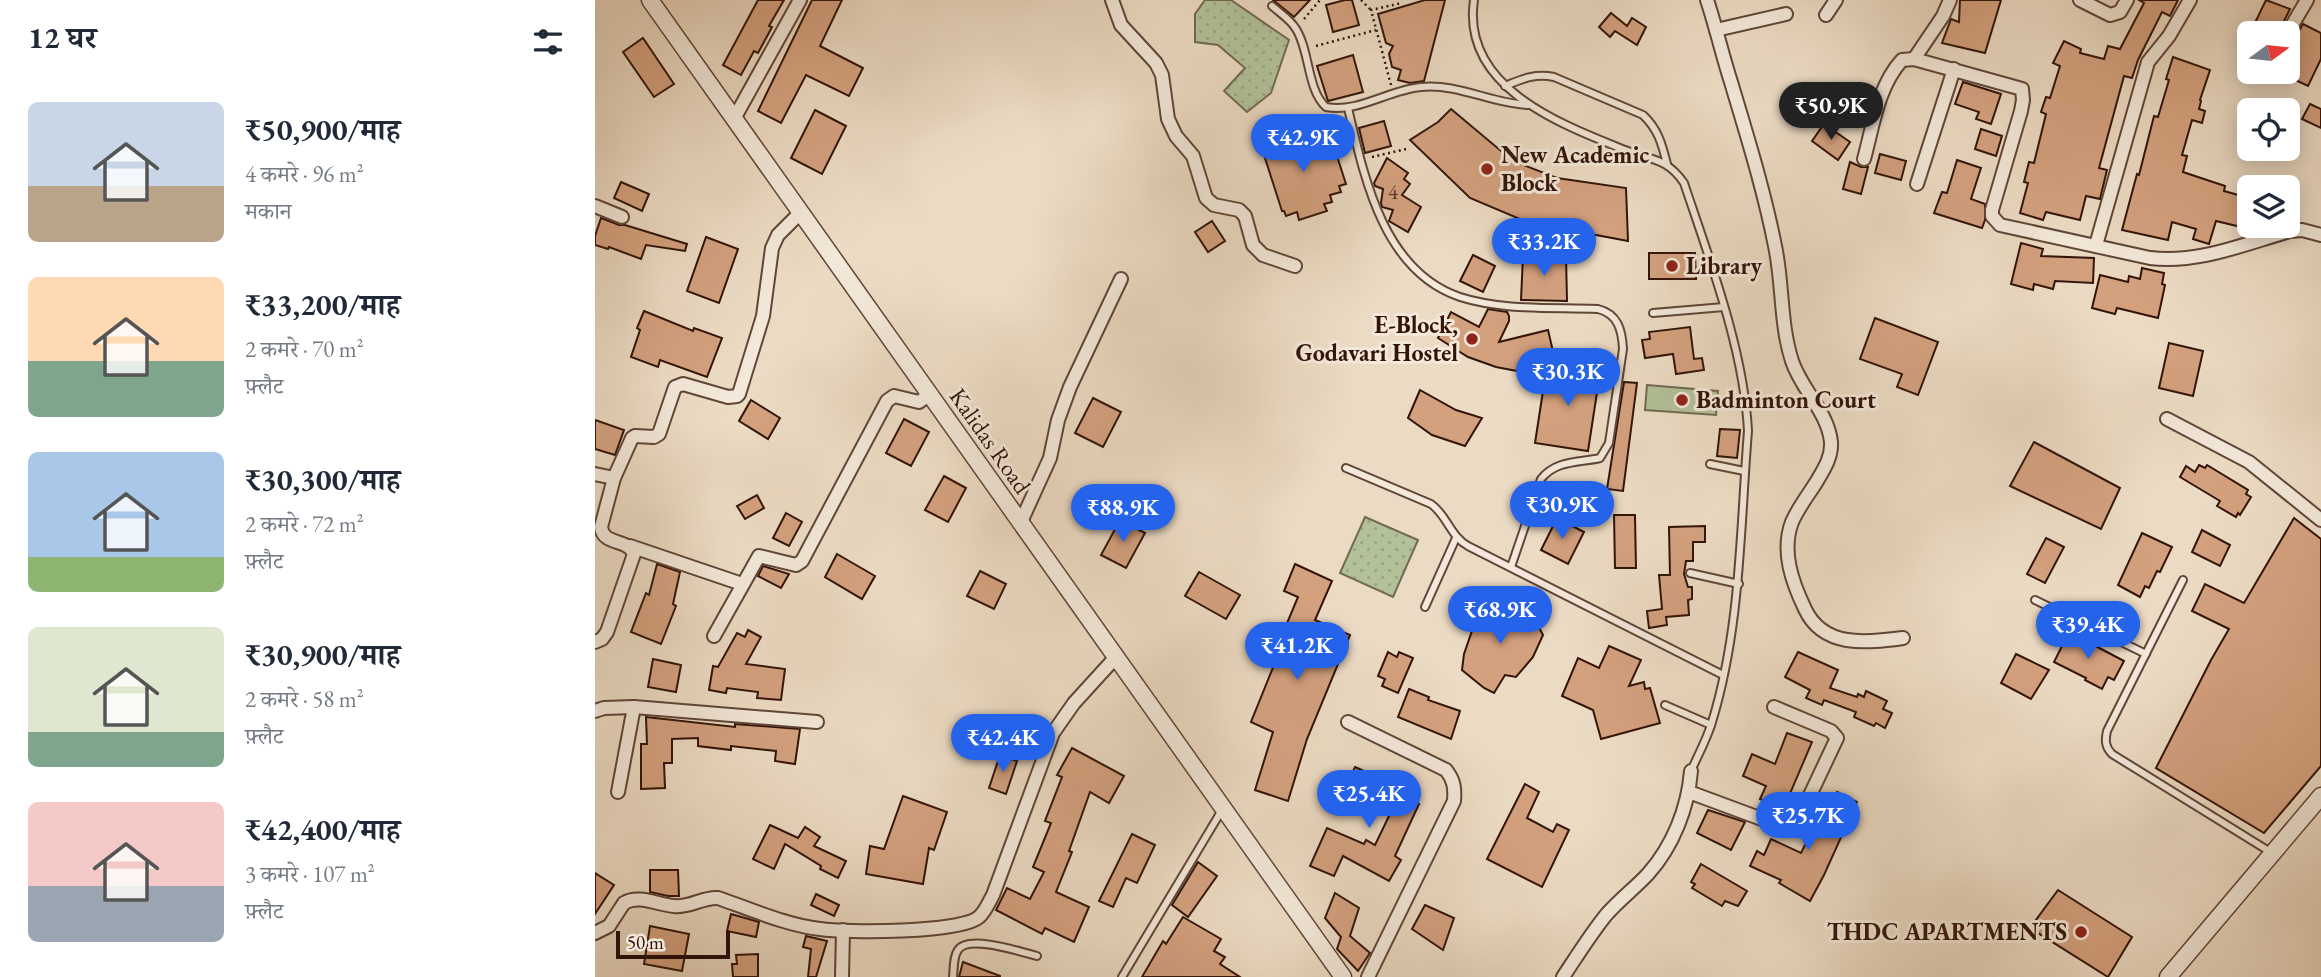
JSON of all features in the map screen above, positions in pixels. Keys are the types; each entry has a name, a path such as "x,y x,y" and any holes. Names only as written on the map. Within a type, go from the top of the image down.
{"street":[{"name":"Kalidas Road","path":"650,0 1343,977"},
{"path":"735,117 800,0"},
{"path":"1112,0 1121,25 1156,63 1162,75 1168,119 1193,156 1206,198 1214,205 1239,210 1245,216 1253,245 1263,255 1295,266"},
{"path":"1707,0 1767,208 1793,362 1822,416 1831,441 1831,453 1826,465 1793,522 1787,541 1790,570 1804,608 1819,630 1832,636 1870,642 1903,638"},
{"path":"1826,15 1836,0"},
{"path":"1914,59 1943,16 1950,0"},
{"path":"2080,0 2110,15 2120,12 2127,0"},
{"path":"2096,245 2148,62 2169,36 2190,0"},
{"path":"2295,21 2307,0"},
{"path":"1716,30 1786,14"},
{"path":"1864,159 1878,104 1886,85 1902,60 1914,59 2022,89 2021,111 1992,211 2000,225 2171,260 2189,259 2290,231 2302,230 2321,236"},
{"path":"1917,184 1954,69"},
{"path":"595,206 622,218"},
{"path":"743,584 605,538 601,534 601,527 614,478 633,436 654,437 659,434 677,386 683,384 728,397 740,394 763,316 772,248 778,235 800,213"},
{"path":"1020,524 1050,458 1058,420 1070,387 1121,279"},
{"path":"714,636 759,556 796,565 802,561 887,401 894,396 919,402 930,394"},
{"path":"2167,418 2249,462 2321,520"},
{"path":"595,474 614,478"},
{"path":"595,642 602,639 607,632 634,554 630,547"},
{"path":"595,933 609,926 627,900 638,899 684,906 713,898 821,930 957,926 971,922 979,917 993,895 1052,733 1074,703 1115,658"},
{"path":"595,711 634,707 817,722"},
{"path":"618,792 634,707"},
{"path":"1689,792 1786,828 1795,827 1837,738 1831,731 1774,707"},
{"path":"1348,722 1445,770 1453,779 1455,790 1454,802 1368,977"},
{"path":"1563,977 1606,916 1655,864 1676,829 1689,792 1691,771"},
{"path":"2168,977 2321,796"},
{"path":"842,977 843,930"}],"lane":[{"path":"1474,0 1472,20 1477,43 1487,64 1505,86 1529,105 1606,142 1667,164 1675,171 1684,183 1724,307 1747,408 1739,584 1711,725 1691,771"},
{"path":"1272,6 1294,26 1305,49 1321,102 1326,107 1348,108 1428,86 1464,91 1511,104 1529,105"},
{"path":"1505,86 1528,76 1542,74 1643,115 1653,125 1667,164"},
{"path":"1348,108 1373,204 1410,263 1428,281 1459,297 1506,306 1598,309 1609,312 1622,333 1623,349 1609,443 1605,453 1600,458 1548,470 1541,479 1511,567"},
{"path":"1653,313 1724,307"},
{"path":"1710,464 1744,471"},
{"path":"1346,468 1430,504 1440,512 1456,538 1468,546 1723,675"},
{"path":"1425,607 1456,538"},
{"path":"1690,573 1739,584"},
{"path":"2183,580 2107,731 2107,749 2272,853"},
{"path":"2035,600 2146,654"},
{"path":"1665,705 1711,725"},
{"path":"1122,977 1223,808"},
{"path":"953,977 957,951 969,943 989,944 1037,956"}],"path":[{"path":"1294,26 1304,19 1320,0"},
{"path":"1361,0 1371,10 1393,94"},
{"path":"1371,10 1402,3"},
{"path":"1305,49 1376,30"},
{"path":"1360,160 1406,149"}],"green space":[{"path":"1205,0 1231,0 1289,40 1271,93 1247,112 1224,91 1245,68 1218,45 1195,42 1195,14"},
{"name":"Badminton Court","path":"1647,385 1718,391 1716,415 1645,410"},
{"path":"1365,517 1418,540 1393,597 1340,573"}],"building":[{"path":"758,0 784,0 758,53 754,51 741,75 723,65"},
{"path":"812,0 842,0 820,46 863,68 849,96 806,75 781,123 758,111"},
{"path":"1273,0 1310,0 1294,17"},
{"path":"1352,0 1359,25 1333,32 1326,5"},
{"path":"1425,0 1445,0 1424,81 1410,83 1398,80 1401,70 1392,67 1389,54 1393,46 1386,43 1378,14"},
{"path":"1960,0 2001,0 1985,53 1942,43 1951,19 1959,22"},
{"path":"2139,0 2178,0 2170,16 2162,12 2132,78 2124,76 2099,168 2107,170 2100,199 2086,196 2080,220 2046,212 2043,220 2020,213 2028,183 2024,182 2029,162 2034,163 2046,114 2041,112 2046,97 2050,98 2060,66 2053,63 2064,41 2081,49 2080,53 2104,59 2108,46 2120,49 2144,3"},
{"path":"2266,0 2290,9 2284,21 2256,21"},
{"path":"1611,13 1627,26 1632,18 1646,27 1637,45 1615,31 1610,37 1599,27"},
{"path":"2303,24 2321,33 2321,59 2308,86 2300,82 2300,29"},
{"path":"643,38 674,84 654,97 623,52"},
{"path":"1353,55 1363,92 1328,101 1317,66"},
{"path":"2173,57 2210,70 2200,100 2199,109 2205,111 2202,123 2192,120 2182,155 2187,156 2183,172 2225,186 2224,191 2237,195 2237,226 2216,221 2209,244 2193,239 2196,229 2172,222 2168,240 2122,230 2154,116 2158,117 2169,80 2166,79"},
{"path":"1963,82 2001,94 1991,124 1976,119 1979,112 1955,104"},
{"path":"2310,104 2321,109 2321,128 2302,119"},
{"name":"New Academic Block","path":"1451,109 1513,161 1557,178 1626,188 1628,241 1527,222 1470,198 1410,140 1438,122"},
{"path":"815,110 846,126 822,174 791,158"},
{"path":"1384,121 1391,146 1365,153 1359,128"},
{"path":"1824,124 1850,142 1838,160 1812,141"},
{"path":"1981,129 2002,136 1996,156 1975,149"},
{"path":"1286,130 1287,135 1300,131 1302,137 1312,134 1317,147 1327,144 1329,148 1334,147 1346,184 1339,186 1341,192 1330,195 1332,202 1324,204 1327,211 1299,220 1297,212 1286,216 1282,211 1264,155 1268,154 1265,146 1276,143 1273,134"},
{"path":"1880,154 1906,161 1901,180 1875,173"},
{"path":"1387,158 1408,173 1404,179 1410,184 1402,195 1421,207 1408,232 1389,221 1393,210 1382,207 1383,189 1374,183"},
{"path":"1957,160 1981,168 1971,199 1985,204 1982,228 1934,213 1942,192 1947,193"},
{"path":"1850,162 1868,167 1861,194 1843,189"},
{"path":"621,182 649,194 642,211 614,198"},
{"path":"601,218 687,244 685,251 646,245 641,259 609,247 608,249 595,245"},
{"path":"1212,221 1225,241 1208,252 1195,232"},
{"path":"706,237 738,249 719,303 687,291"},
{"path":"2021,243 2043,249 2041,256 2094,258 2093,283 2055,281 2053,289 2034,284 2033,290 2011,284"},
{"name":"Library","path":"1649,253 1695,253 1696,279 1649,279"},
{"path":"1473,255 1495,266 1483,292 1460,281"},
{"path":"1523,255 1566,256 1567,301 1521,300"},
{"path":"2142,268 2164,273 2162,284 2165,285 2158,318 2117,308 2115,314 2092,308 2100,275 2128,282 2129,276 2140,279"},
{"name":"E-Block, Godavari Hostel","path":"1488,309 1507,312 1509,316 1499,342 1548,330 1555,360 1522,372 1496,367 1468,357 1438,338 1451,312 1479,327"},
{"path":"644,311 693,331 694,328 722,338 707,377 660,360 658,367 631,357 640,330 637,328"},
{"path":"1875,318 1938,342 1918,395 1897,387 1902,374 1860,359"},
{"path":"1690,327 1694,359 1702,358 1704,370 1676,374 1673,354 1645,358 1642,340 1650,339 1649,332"},
{"path":"2169,343 2203,351 2193,396 2159,388"},
{"path":"1547,365 1600,373 1588,451 1535,443"},
{"path":"1624,382 1637,383 1623,491 1607,489"},
{"path":"1420,390 1456,410 1482,418 1465,446 1432,435 1408,418"},
{"path":"1093,398 1121,412 1103,447 1075,433"},
{"path":"751,400 780,418 768,439 739,421"},
{"path":"904,419 929,432 911,466 886,453"},
{"path":"595,420 624,430 615,455 595,449"},
{"path":"1720,429 1740,430 1737,458 1717,456"},
{"path":"2034,442 2120,488 2101,529 2010,486"},
{"path":"2199,465 2205,468 2207,465 2248,490 2246,494 2251,497 2240,515 2238,513 2236,517 2217,506 2220,501 2180,477 2186,466 2195,472"},
{"path":"944,476 966,488 948,522 925,510"},
{"path":"757,495 764,508 745,519 737,506"},
{"path":"786,513 802,522 789,546 773,538"},
{"path":"1614,515 1635,515 1636,568 1615,568"},
{"path":"1557,518 1584,532 1568,564 1541,550"},
{"path":"2294,518 2321,539 2321,766 2264,833 2156,768 2229,629 2192,611 2205,584 2244,603"},
{"path":"1120,520 1145,533 1126,568 1101,555"},
{"path":"1705,526 1705,542 1693,542 1693,561 1686,561 1684,574 1688,587 1692,587 1692,599 1688,600 1689,615 1666,617 1667,625 1649,628 1647,611 1662,609 1659,575 1670,575 1669,527"},
{"path":"2202,530 2230,545 2220,566 2192,552"},
{"path":"2142,533 2172,547 2160,572 2157,571 2149,588 2145,586 2140,597 2118,585"},
{"path":"2046,538 2064,547 2045,583 2027,574"},
{"path":"837,554 875,576 862,599 825,577"},
{"path":"657,564 680,572 673,604 676,606 661,644 631,632 646,593 649,595"},
{"path":"1295,564 1332,581 1315,620 1350,635 1307,739 1288,801 1255,790 1273,732 1251,722 1276,660 1272,659 1298,597 1284,591"},
{"path":"763,566 789,574 781,588 758,576"},
{"path":"980,571 1006,584 994,609 967,596"},
{"path":"1199,572 1240,595 1226,619 1185,596"},
{"path":"1490,602 1521,611 1535,620 1543,635 1533,657 1516,677 1505,675 1494,693 1462,670 1464,654 1473,628"},
{"path":"748,630 761,637 746,664 785,669 781,700 757,698 758,692 727,688 726,693 709,690 713,666 718,667 737,633 745,637"},
{"path":"2069,632 2124,661 2114,680 2108,677 2102,689 2054,662"},
{"path":"1609,646 1641,660 1629,686 1644,682 1645,689 1650,688 1660,723 1601,739 1593,710 1562,696 1578,658 1599,668"},
{"path":"1388,652 1397,657 1399,652 1413,658 1398,693 1382,686 1385,679 1378,676"},
{"path":"1798,652 1838,670 1830,688 1857,697 1858,694 1864,697 1866,691 1887,701 1883,709 1892,713 1885,728 1854,717 1856,712 1824,700 1822,705 1806,698 1810,690 1785,677"},
{"path":"2016,654 2049,670 2031,699 2001,683"},
{"path":"653,659 681,665 676,692 648,687"},
{"path":"1409,689 1429,697 1428,700 1460,711 1451,739 1398,717"},
{"path":"646,717 735,727 735,724 800,729 795,764 775,761 776,751 731,746 731,750 698,746 698,738 672,739 672,763 664,763 665,788 641,789 641,744 647,744"},
{"path":"1787,733 1812,742 1783,810 1760,799 1766,786 1743,776 1752,754 1775,764"},
{"path":"1072,748 1124,776 1109,803 1090,792 1069,851 1072,852 1056,892 1089,907 1074,942 1045,928 1042,934 996,910 1007,888 1030,899 1044,872 1033,867 1051,823 1045,821 1062,777 1057,775"},
{"path":"1000,755 1017,761 1006,794 989,788"},
{"path":"1355,767 1391,783 1388,789 1419,804 1395,856 1401,860 1389,881 1343,856 1334,876 1310,866 1327,828 1364,844 1366,840 1375,845 1390,814 1344,791"},
{"path":"1525,784 1539,792 1527,818 1553,832 1557,824 1569,830 1542,887 1487,859"},
{"path":"1837,792 1857,802 1810,901 1779,883 1781,880 1750,866 1757,851 1764,855 1771,839 1801,853 1816,823 1822,826"},
{"path":"903,796 947,812 934,850 929,848 923,884 866,874 870,846 884,849"},
{"path":"1708,810 1745,822 1731,850 1697,833"},
{"path":"770,825 798,838 805,827 820,837 814,846 846,861 838,878 820,869 821,866 785,844 774,869 753,859"},
{"path":"1132,834 1155,845 1137,883 1126,878 1113,907 1099,901"},
{"path":"1198,862 1217,876 1188,917 1172,905"},
{"path":"1701,864 1747,891 1738,906 1725,901 1722,906 1692,888 1695,884 1691,882"},
{"path":"650,870 678,870 679,896 650,892"},
{"path":"595,873 614,885 595,914"},
{"name":"THDC APARTMENTS","path":"2058,890 2132,937 2108,977 2030,928"},
{"path":"1335,893 1359,908 1350,936 1370,953 1358,971 1337,949 1341,937 1325,918"},
{"path":"816,894 839,905 834,916 811,905"},
{"path":"1425,905 1454,918 1443,950 1412,929"},
{"path":"731,914 759,922 756,937 727,931"},
{"path":"1183,917 1221,939 1214,951 1225,957 1220,964 1240,977 1142,977 1163,941 1166,944"},
{"path":"650,926 689,934 682,971 644,964"},
{"path":"806,936 827,941 816,977 808,977 811,949 803,947"},
{"path":"758,954 758,977 733,977 732,964 737,964 736,955"},
{"path":"963,962 1000,976 1000,977 959,977"}],"place":[{"name":"New Academic Block","path":"1487,169"},
{"name":"Library","path":"1672,266"},
{"name":"E-Block, Godavari Hostel","path":"1472,339"},
{"name":"Badminton Court","path":"1682,400"},
{"name":"THDC APARTMENTS","path":"2081,932"}]}
